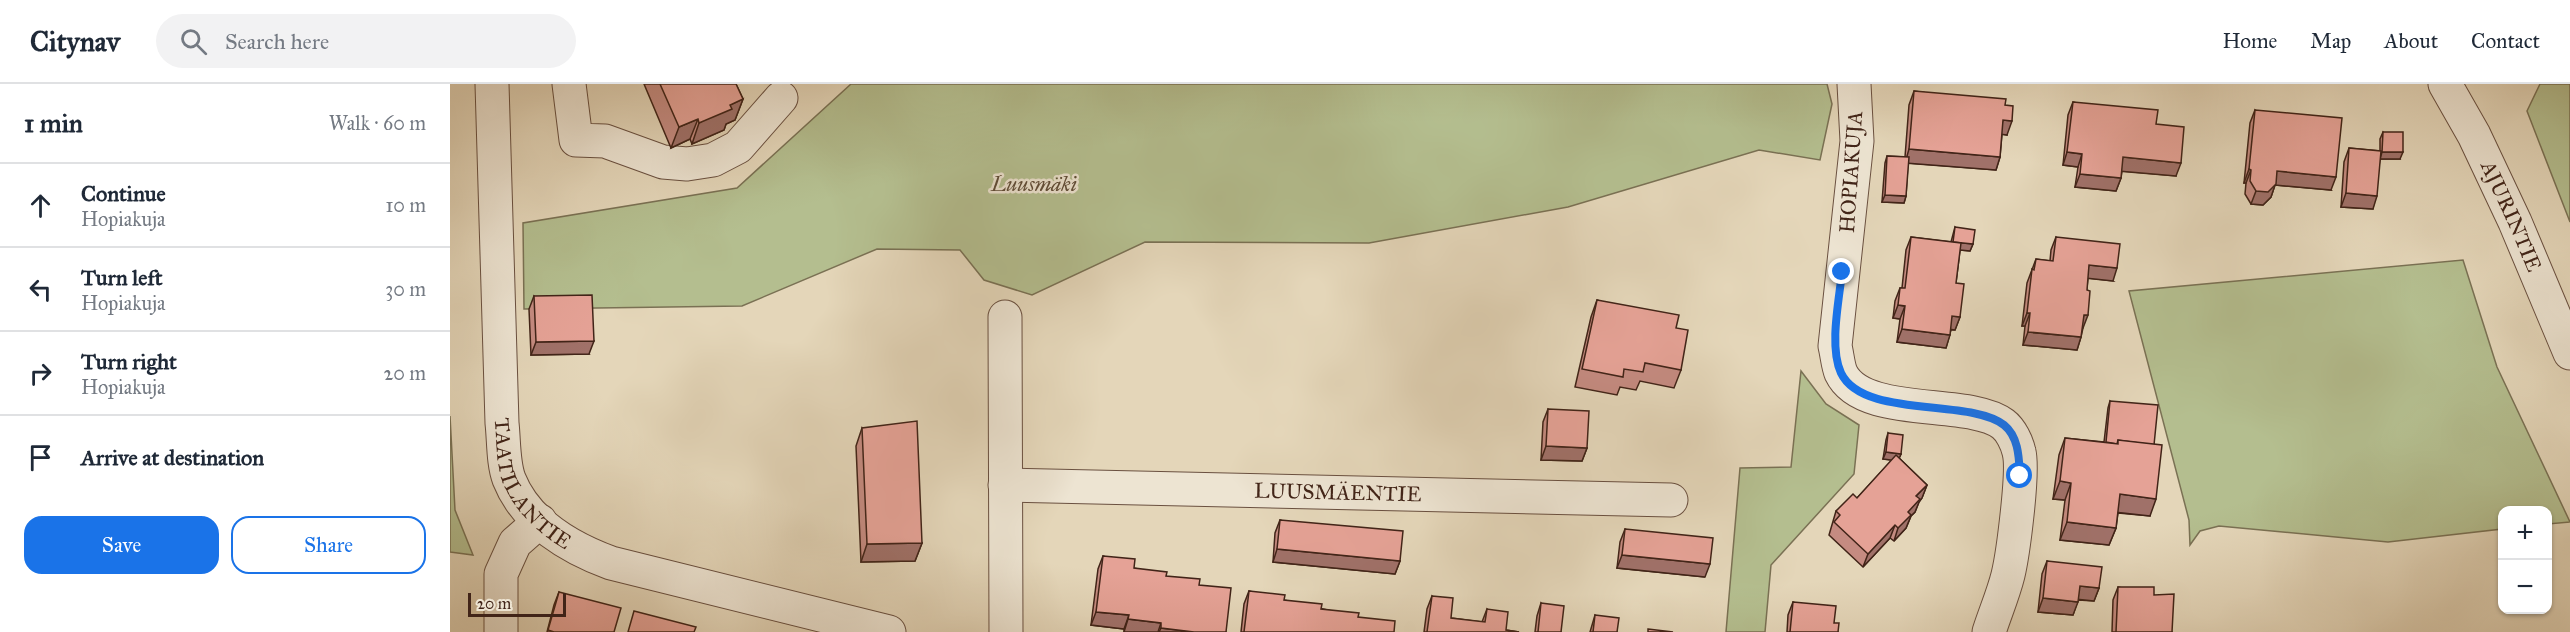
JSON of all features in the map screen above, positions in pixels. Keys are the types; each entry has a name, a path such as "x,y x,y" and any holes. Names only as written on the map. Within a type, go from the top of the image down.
{"street":[{"name":"TAATILANTIE","path":"492,84 502,423 509,478 521,500 561,539 584,553 611,563 889,632"},
{"path":"569,84 576,140 605,141 663,162 687,164 712,160 738,147 781,98"},
{"name":"HOPIAKUJA","path":"1854,84 1857,141 1835,346 1841,374 1850,384 1882,401 1987,416 2004,425 2011,434 2019,453 2020,476 2008,574 1989,632"},
{"name":"AJURINTIE","path":"2445,84 2474,135 2515,222 2570,353"},
{"path":"1005,316 1006,632"},
{"name":"LUUSMÄENTIE","path":"1005,485 1671,500"},
{"path":"501,632 501,574 515,543 540,521"}],"green space":[{"name":"Luusmäki","path":"851,84 1827,84 1832,104 1820,160 1759,150 1568,207 1369,243 1145,242 1032,295 984,280 960,250 877,249 742,306 524,309 523,223 737,188"},
{"path":"2540,84 2570,84 2570,222 2527,111"},
{"path":"2463,260 2497,367 2570,522 2552,524 2552,506 2498,506 2498,529 2388,542 2219,526 2200,531 2190,545 2189,520 2129,291"},
{"path":"1801,371 1826,404 1859,425 1854,474 1771,565 1765,632 1726,632 1740,468 1791,467"},
{"path":"450,416 455,510 473,555 450,552"}],"building":[{"path":"660,84 736,84 743,99 730,105 732,109 699,123 698,119 679,127"},
{"path":"1914,91 2006,99 2005,105 2013,106 2012,121 2003,120 2000,157 1909,149"},
{"path":"2073,102 2158,110 2156,124 2184,127 2181,163 2123,157 2121,178 2080,174 2082,154 2067,152"},
{"path":"2255,110 2342,118 2336,177 2277,171 2276,184 2268,192 2256,191 2250,181 2251,170 2249,169"},
{"path":"2383,132 2403,132 2403,152 2382,152"},
{"path":"2349,148 2381,151 2377,196 2346,193"},
{"path":"1887,156 1909,157 1906,196 1885,195"},
{"path":"1955,227 1975,230 1973,244 1953,242"},
{"path":"1911,237 1961,243 1956,283 1964,284 1960,317 1952,316 1950,335 1902,329 1905,306 1898,305 1900,288 1905,288"},
{"path":"2056,237 2120,244 2117,268 2089,265 2088,315 2084,315 2081,337 2028,332 2030,313 2027,313 2032,269 2034,270 2036,259 2053,261"},
{"path":"592,295 594,341 536,342 534,296"},
{"path":"1597,300 1679,315 1676,328 1688,330 1681,370 1645,363 1643,372 1624,369 1623,377 1582,369"},
{"path":"2110,401 2158,405 2154,445 2118,440 2117,444 2106,442"},
{"path":"1548,409 1589,411 1587,448 1546,446"},
{"path":"917,421 922,543 867,544 862,428"},
{"path":"1888,433 1903,435 1901,454 1886,452"},
{"path":"2065,438 2118,444 2118,440 2162,445 2156,499 2120,494 2116,528 2067,522 2071,483 2060,481"},
{"path":"1896,455 1927,485 1916,496 1920,499 1908,512 1911,515 1898,528 1895,525 1868,554 1834,522 1840,515 1836,511 1853,494 1857,498"},
{"path":"1280,520 1403,531 1400,561 1277,549"},
{"path":"1625,529 1713,538 1710,564 1622,555"},
{"path":"1103,556 1135,559 1134,568 1167,572 1166,576 1200,579 1199,585 1231,588 1226,632 1194,632 1161,628 1161,623 1128,619 1129,615 1096,612"},
{"path":"2047,561 2102,567 2099,588 2080,586 2078,602 2043,598"},
{"path":"2118,587 2154,587 2154,595 2174,594 2172,632 2116,632"},
{"path":"1249,591 1285,595 1284,600 1322,604 1321,609 1359,613 1358,617 1395,621 1394,632 1244,632"},
{"path":"559,592 621,608 614,632 554,632 548,630"},
{"path":"1432,596 1453,598 1451,618 1485,622 1487,609 1508,612 1506,630 1519,632 1427,632"},
{"path":"1793,602 1836,606 1834,623 1839,623 1838,632 1790,632"},
{"path":"1541,603 1564,606 1561,632 1538,632"},
{"path":"634,611 696,627 694,632 628,632"},
{"path":"1595,615 1619,618 1617,632 1593,632"},
{"path":"1648,629 1673,632 1648,632"}],"route":[{"path":"1842,272 1835,346 1841,374 1850,384 1882,401 1987,416 2004,425 2011,434 2019,453 2020,476"}]}
